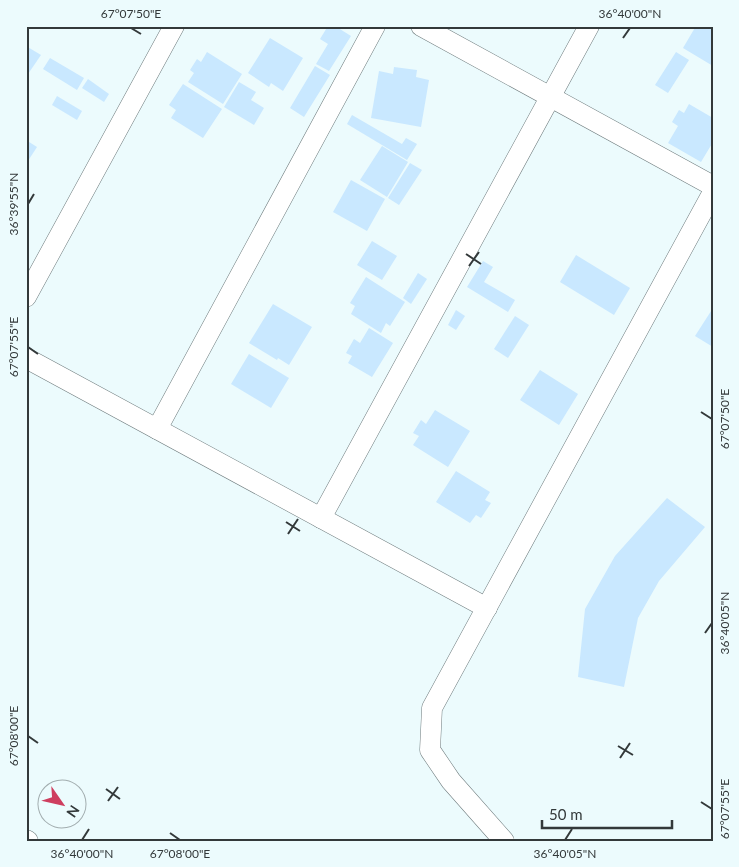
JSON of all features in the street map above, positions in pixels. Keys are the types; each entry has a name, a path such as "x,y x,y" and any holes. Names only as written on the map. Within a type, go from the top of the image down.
{"street":[{"path":"26,297 174,26"},
{"path":"157,429 376,26"},
{"path":"421,26 713,186"},
{"path":"321,518 589,26"},
{"path":"504,841 451,781 430,750 432,708 713,192"},
{"path":"26,358 487,608"}],"building":[{"path":"328,26 335,26 351,36 329,71 316,64 328,44 320,39"},
{"path":"696,26 713,26 713,66 683,48"},
{"path":"270,38 303,58 283,91 271,83 269,87 248,73"},
{"path":"26,46 41,55 26,77"},
{"path":"207,52 242,74 223,104 188,82 194,73 190,70 197,59 201,62"},
{"path":"676,52 689,60 668,93 655,85"},
{"path":"50,58 84,78 77,90 43,69"},
{"path":"315,66 330,75 304,117 290,108"},
{"path":"394,67 417,70 416,77 429,80 421,127 371,118 379,71 393,74"},
{"path":"88,79 109,94 104,102 82,88"},
{"path":"239,82 256,92 251,100 264,108 254,125 224,107"},
{"path":"183,84 222,109 203,138 171,118 176,110 169,105"},
{"path":"57,96 82,111 77,120 52,105"},
{"path":"689,104 713,118 713,142 701,162 668,143 678,126 672,122 679,110 684,113"},
{"path":"352,115 402,144 406,138 417,144 407,160 347,124"},
{"path":"26,140 37,147 26,164"},
{"path":"382,146 408,162 387,197 360,180"},
{"path":"410,163 422,170 399,205 388,198"},
{"path":"351,180 385,199 367,231 333,212"},
{"path":"372,241 397,256 382,280 357,265"},
{"path":"576,255 630,288 614,315 560,282"},
{"path":"483,261 493,267 484,282 515,300 508,312 467,287"},
{"path":"418,273 427,279 411,304 403,298"},
{"path":"366,277 405,302 390,326 386,323 381,333 351,314 355,306 350,303"},
{"path":"273,304 312,327 289,365 249,343"},
{"path":"713,308 713,347 695,336"},
{"path":"456,310 465,316 456,330 448,325"},
{"path":"515,316 529,325 508,358 494,349"},
{"path":"369,328 393,343 372,377 348,363 352,356 346,353 354,339 360,343"},
{"path":"249,354 289,378 271,408 231,384"},
{"path":"540,370 578,394 559,425 520,400"},
{"path":"435,410 470,431 448,467 413,445 419,436 413,433 421,420 426,424"},
{"path":"456,471 490,492 485,500 491,503 481,518 476,515 470,523 436,502"},
{"path":"667,498 705,527 659,581 638,618 624,687 578,677 585,609 615,556"}]}
